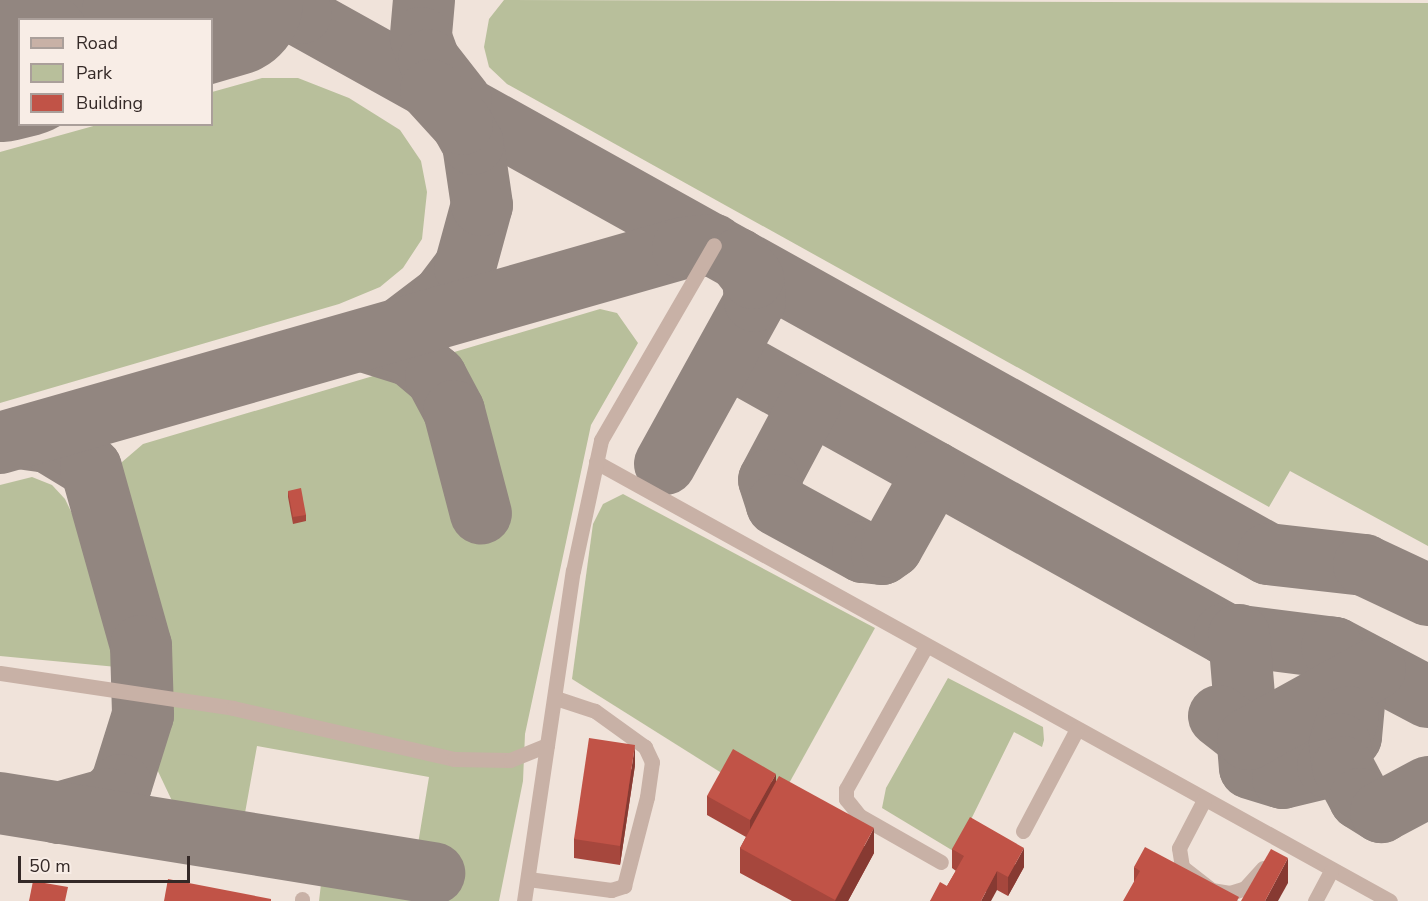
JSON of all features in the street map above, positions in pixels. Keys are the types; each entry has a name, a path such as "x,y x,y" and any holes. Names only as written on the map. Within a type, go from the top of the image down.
{"lane":[{"path":"524,901 547,745 596,462 609,423 714,245"},
{"path":"596,462 1331,871 1390,901"},
{"path":"926,646 846,789 846,799 860,816 941,862"},
{"path":"0,673 222,705 454,759 510,760 547,745"},
{"path":"528,879 611,890 624,886 647,797 652,762 645,747 595,711 556,698"},
{"path":"1023,831 1077,729"},
{"path":"1204,800 1178,858 1194,879 1211,890 1245,888 1281,843"},
{"path":"1315,901 1331,871"}],"green space":[{"path":"504,0 1428,3 1428,546 1290,471 1269,507 507,84 489,67 484,47 489,19"},
{"path":"262,78 298,78 349,98 400,130 421,161 427,192 422,239 403,268 380,287 339,304 0,403 0,152 93,126 213,126 213,92"},
{"path":"600,309 617,313 638,343 591,425 525,734 523,781 499,901 319,901 321,884 433,898 439,849 418,844 429,777 257,746 245,813 174,805 155,765 164,685 160,646 115,498 122,462 143,444"},
{"path":"32,477 52,485 65,499 81,532 117,667 0,656 0,485"},
{"path":"623,494 875,628 782,796 728,777 572,679 593,524 603,504"},
{"path":"948,678 1043,727 1044,740 1042,747 1014,732 955,852 882,808 886,788"}],"building":[{"path":"301,488 306,515 293,517 288,491"},
{"path":"589,738 635,745 620,846 574,839"},
{"path":"733,749 776,774 750,820 707,796"},
{"path":"779,776 874,828 835,900 740,848"},
{"path":"970,817 1024,848 1008,877 997,871 981,901 930,901 940,882 947,886 964,856 952,849"},
{"path":"1145,847 1239,897 1237,901 1123,901 1140,871 1134,867"},
{"path":"1271,849 1288,858 1265,901 1241,901"},
{"path":"168,879 271,899 271,901 164,901"},
{"path":"33,881 68,887 65,901 29,901"}],"taxiway":[{"path":"60,18 72,0"},
{"path":"272,0 1268,554 1364,565 1428,595"},
{"path":"424,0 421,38 429,60 461,101"},
{"path":"188,11 229,1 301,13"},
{"path":"0,65 18,54"},
{"path":"405,325 443,296 465,267 482,205 473,144 462,124 431,90"},
{"path":"0,443 683,248 714,245"},
{"path":"665,464 755,301 753,278 738,259"},
{"path":"363,341 411,356 436,377 454,411 481,514"},
{"path":"726,356 1225,634 1335,648 1428,697"},
{"path":"810,403 769,480 777,505 863,552 882,554 892,547 934,472"},
{"path":"19,438 48,442 91,468 141,646 143,715 121,785 108,799 58,813"},
{"path":"1239,635 1250,768 1283,778 1328,767 1351,737 1355,693 1332,647"},
{"path":"1219,716 1248,739 1375,669"},
{"path":"1348,717 1340,744 1343,767 1360,799 1381,812 1428,787"},
{"path":"0,803 434,873"}],"runway":[{"path":"165,18 226,0"},
{"path":"0,65 18,60"}]}
